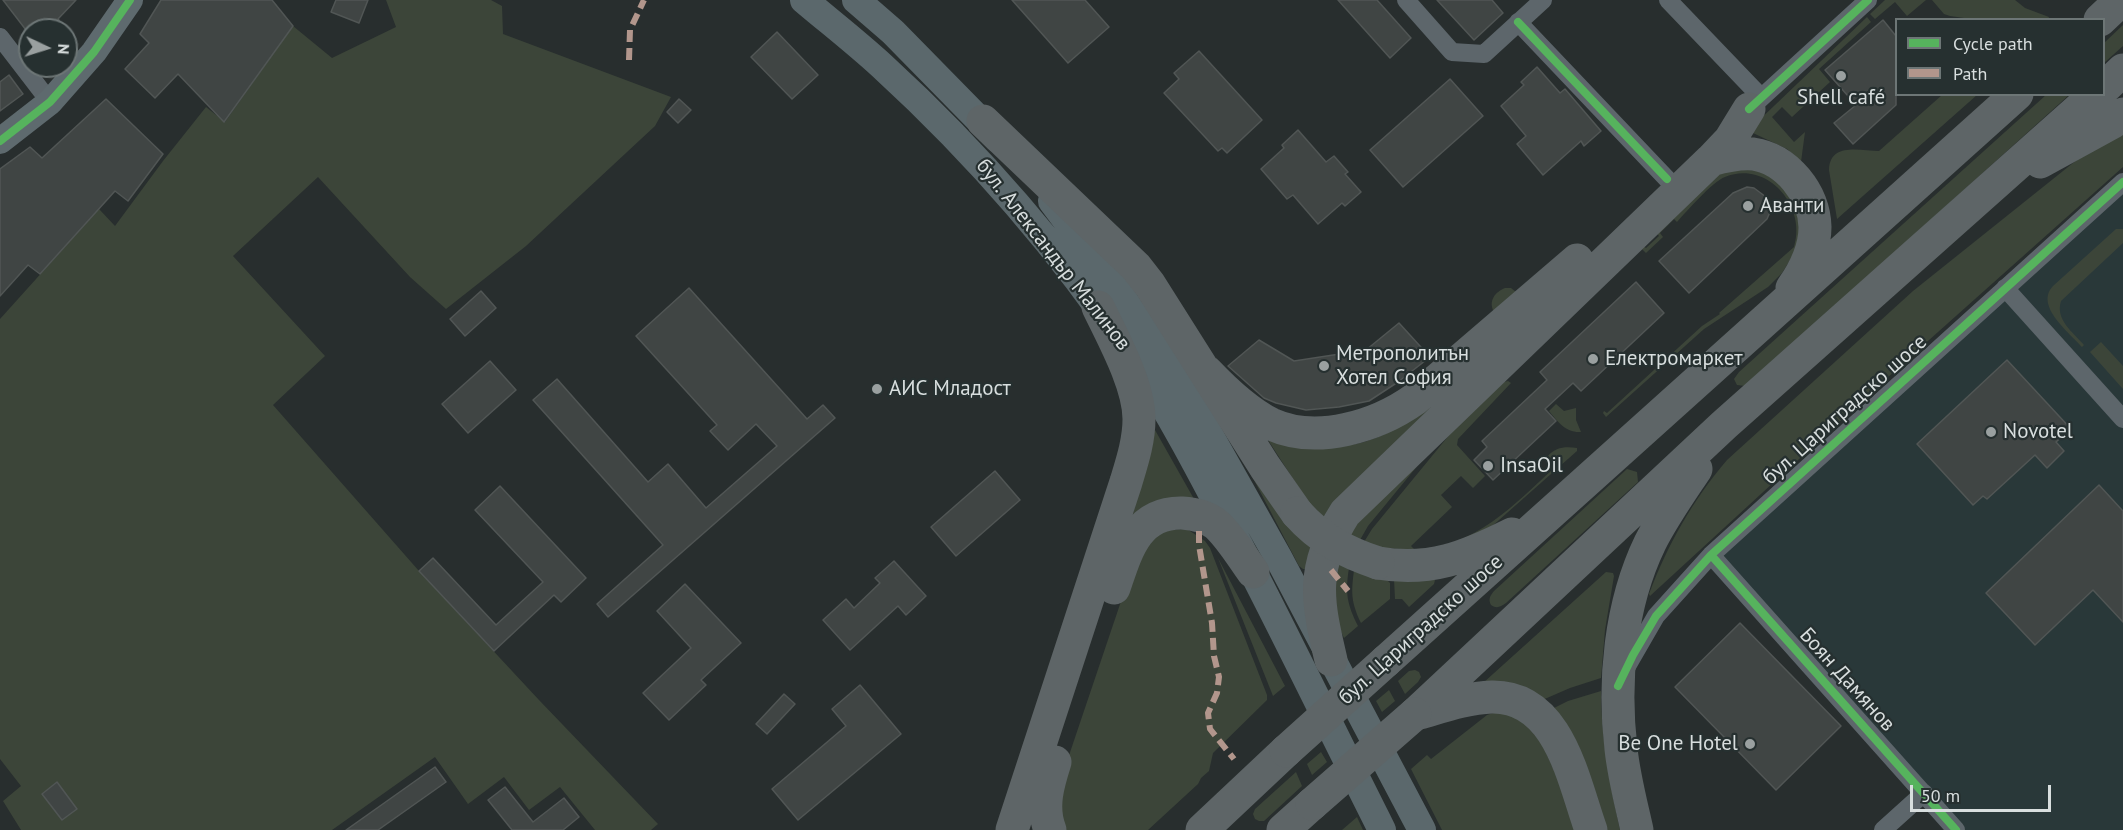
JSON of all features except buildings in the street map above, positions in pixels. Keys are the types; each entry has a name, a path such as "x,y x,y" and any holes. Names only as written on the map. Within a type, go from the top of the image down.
{"highway":[{"path":"2102,18 2121,0"},
{"path":"2105,86 2123,70"},
{"name":"бул. Цариградско шосе","path":"1202,830 1386,661 2015,96"},
{"path":"1283,830 1415,714 1724,425 2094,96"},
{"path":"1206,372 1231,397 1264,420 1279,427 1307,431 1340,430 1359,427 1397,412 1552,282 1667,179 1721,127 1755,103"},
{"path":"1331,660 1322,622 1319,584 1326,551 1345,513 1711,160 1730,140 1755,103"},
{"path":"1991,189 2113,122 2123,114"},
{"path":"983,121 1136,267 1150,285 1296,513 1329,542 1351,553 1378,562 1404,566 1446,562 1475,552 1546,518"},
{"path":"1711,160 1739,154 1754,154 1779,164 1798,183 1812,210 1815,227 1813,241 1803,271 1793,287 1762,323"},
{"path":"1017,829 1126,482 1138,436 1136,397 1111,333 1098,307"},
{"path":"1637,830 1621,749 1618,686 1621,646 1627,613 1649,545 1724,425"},
{"path":"1050,830 1045,814 1045,802 1051,773 1126,554 1138,532 1147,524 1170,514 1197,514 1217,525 1253,572"},
{"path":"1415,714 1476,698 1510,699 1526,705 1548,724 1560,743 1591,830"}],"main road":[{"name":"бул. Александър Малинов","path":"804,0 881,65 960,141 1031,221 1098,307 1134,358 1164,406 1253,572 1382,830"},
{"name":"бул. Александър Малинов","path":"856,0 983,121 1048,195 1097,261 1182,386 1246,499 1422,830"}],"street":[{"path":"0,141 50,102 94,52 130,0"},
{"path":"1406,0 1452,52 1484,54 1543,0"},
{"path":"1668,0 1755,103 1868,0"},
{"path":"1518,22 1667,179"},
{"path":"0,37 50,102"},
{"name":"бул. Цариградско шосе","path":"1618,686 1656,616 1711,555 2123,182"},
{"path":"2005,288 2123,419"},
{"name":"Боян Дамянов","path":"1711,555 1956,830"},
{"path":"1017,829 1051,773"},
{"path":"1883,830 1924,793"}],"shaded area":[{"path":"2123,182 2123,830 1957,830 1711,555"}],"green space":[{"path":"386,0 491,0 502,6 503,34 671,97 655,126 526,246 446,309 410,277 318,177 233,256 325,356 273,405 419,571 658,824 651,830 595,830 560,787 529,810 504,777 468,804 435,757 332,830 21,830 3,801 21,786 0,759 0,319 99,209 115,226 206,107 225,122 293,26 332,58 396,27"},
{"path":"1885,0 1926,0 1907,16 1895,2 1875,19 1870,14"},
{"path":"1932,0 2015,0 2025,8 2049,17 1964,18 1944,14"},
{"path":"1867,17 1871,22 1819,69 1830,82 1792,117 1782,107 1772,117 1794,142 1805,132 1801,162 1787,149 1753,133 1752,127"},
{"path":"2123,25 2123,46 2105,62 2105,42"},
{"path":"1941,96 1976,96 1837,219 1829,170 1831,161 1835,155 1847,150 1879,151"},
{"path":"2045,96 2068,96 1745,386 1737,385 1734,379 1739,372"},
{"path":"2123,123 2123,167 1910,357 1650,596 1656,576 1682,524 1714,475 1727,460 1913,291"},
{"path":"1736,168 1765,172 1781,184 1800,212 1800,244 1782,273 1768,287 1704,329 1606,417 1604,411 1607,413 1702,326 1720,314 1794,247 1795,216 1789,202 1769,181 1755,175 1741,173 1725,177 1714,184 1677,222 1674,219 1660,233 1663,237 1646,253 1640,247 1642,245 1646,248 1659,236 1655,231 1720,172"},
{"path":"2116,229 2123,229 2123,243 2061,301 2063,320 2084,345 2082,347 2056,319 2048,302 2048,294 2053,286"},
{"path":"1511,288 1516,292 1494,312 1492,301 1498,292"},
{"path":"2101,342 2123,366 2123,389 2090,352"},
{"path":"1504,382 1511,383 1458,439 1457,445 1485,476 1473,488 1461,476 1441,495 1452,507 1411,546 1414,549 1436,547 1474,533 1509,509 1556,466 1548,456 1551,453 1565,447 1577,448 1577,451 1490,528 1435,551 1384,548 1364,542 1372,529 1455,428"},
{"path":"1430,404 1435,410 1325,518 1308,502 1268,440 1325,446 1354,444 1389,432"},
{"path":"1556,404 1564,411 1576,408 1576,420 1581,432 1567,429 1556,419 1549,411"},
{"path":"1155,430 1194,499 1131,523 1148,442"},
{"path":"1442,436 1368,526 1360,540 1347,534"},
{"path":"1627,469 1637,472 1638,482 1506,603 1498,607 1491,605 1490,598 1494,591"},
{"path":"1253,478 1314,549 1307,569 1299,566"},
{"path":"1187,529 1205,541 1210,548 1267,700 1213,753 1209,771 1198,784 1148,830 1061,830 1060,782 1140,545 1156,530"},
{"path":"1218,558 1285,686 1273,696"},
{"path":"1336,563 1349,568 1348,598 1358,626 1344,638 1336,611"},
{"path":"1354,570 1386,579 1390,583 1390,599 1361,623 1353,597"},
{"path":"1606,572 1613,573 1614,576 1605,630 1601,678 1540,701 1483,683"},
{"path":"1394,579 1435,580 1434,584 1409,607 1402,599 1395,599"},
{"path":"1415,670 1421,677 1405,694 1398,681 1409,671"},
{"path":"1389,690 1395,701 1382,712 1376,701"},
{"path":"1601,691 1604,744 1620,830 1604,830 1550,710 1568,701"},
{"path":"1496,712 1512,714 1534,726 1581,830 1442,830 1411,769 1427,755 1431,759 1487,715"},
{"path":"1321,752 1327,762 1312,775 1307,764"},
{"path":"1296,772 1302,786 1264,821 1255,819 1253,814 1255,809"},
{"path":"1357,817 1363,830 1342,830"}],"marked path":[{"path":"629,60 630,30 644,0"},
{"path":"1199,531 1199,545 1212,623 1214,656 1219,677 1217,693 1208,713 1210,729 1234,759"},
{"path":"1331,570 1348,591"}],"cycle path":[{"path":"0,141 50,102 94,52 130,0"},
{"path":"1749,109 1868,0"},
{"path":"1518,22 1667,179"},
{"path":"1618,686 1656,616 1711,555 2123,182"},
{"path":"1711,555 1956,830"}],"place":[{"name":"Shell café","path":"1841,76"},
{"name":"Аванти","path":"1748,206"},
{"name":"Електромаркет","path":"1593,359"},
{"name":"Метрополитън Хотел София","path":"1324,366"},
{"name":"АИС Младост","path":"877,389"},
{"name":"Novotel","path":"1991,432"},
{"name":"InsaOil","path":"1488,466"},
{"name":"Be One Hotel","path":"1750,744"}]}
